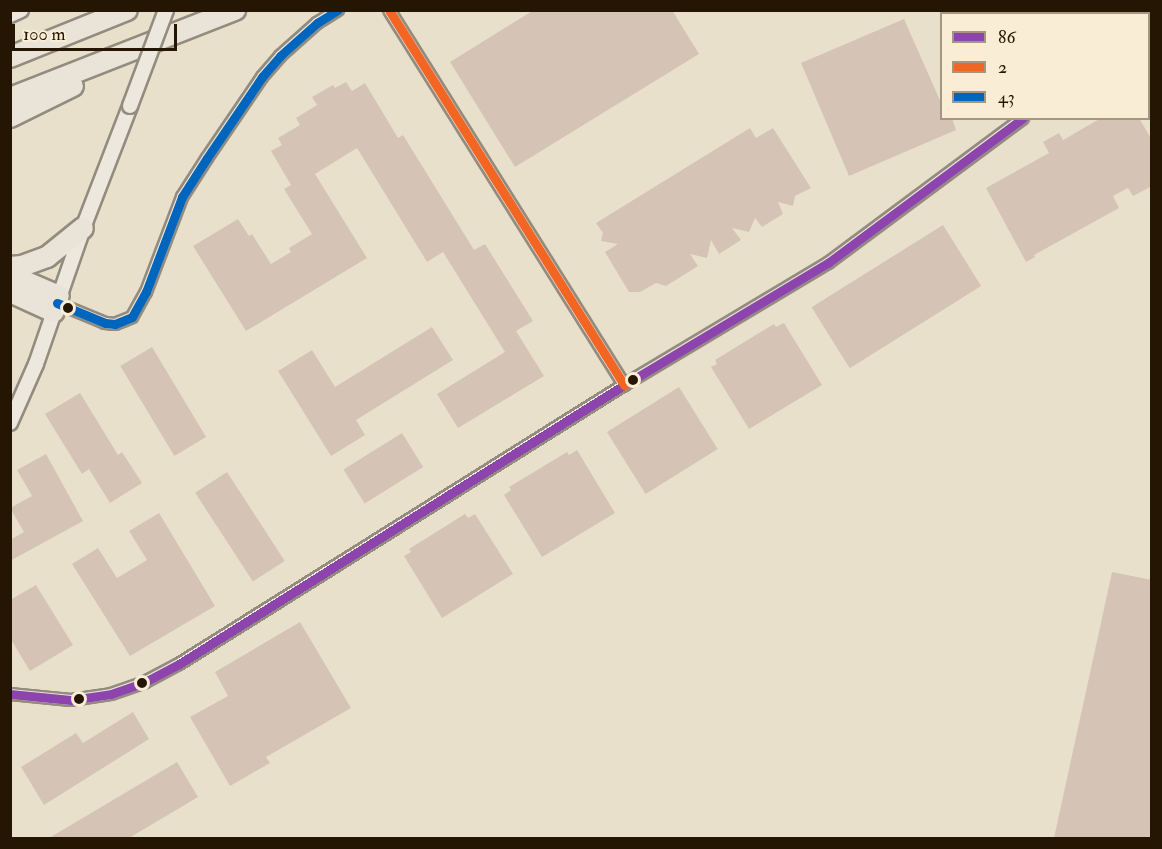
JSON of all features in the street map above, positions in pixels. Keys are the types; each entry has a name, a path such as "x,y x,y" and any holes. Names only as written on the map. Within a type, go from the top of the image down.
{"highway":[{"path":"10,57 127,10"},
{"path":"10,117 235,10"},
{"path":"10,98 189,30"},
{"path":"10,267 22,266 47,257 83,228"},
{"path":"10,275 56,304"},
{"path":"10,292 56,304"}],"street":[{"path":"10,15 21,10"},
{"path":"10,423 36,364 83,228 166,10"},
{"path":"56,304 115,324 132,316 146,292 182,197 207,158 262,77 280,56 317,23 338,10"},
{"path":"389,10 624,385"},
{"path":"10,694 71,700 111,694 145,682 180,664 624,385 828,263 1020,120"}],"building":[{"path":"534,10 672,10 699,54 515,167 450,62"},
{"path":"904,19 940,100 940,120 953,120 956,130 849,176 801,63"},
{"path":"346,82 352,91 365,83 398,138 403,135 474,250 485,244 533,321 516,331 544,376 458,428 437,394 505,352 443,252 427,262 357,148 315,174 367,258 246,331 193,246 238,219 249,236 252,234 271,264 291,252 289,248 312,234 284,189 291,185 271,151 282,145 278,138 300,125 296,118 317,105 312,97 333,85 335,88"},
{"path":"1098,120 1140,120 1152,140 1152,186 1133,196 1128,188 1113,196 1119,208 1034,255 1035,257 1026,262 986,188 1049,153 1043,142 1059,133 1063,140"},
{"path":"750,128 756,138 773,128 811,188 795,196 793,206 778,202 783,214 762,227 755,218 749,232 732,228 741,240 719,254 711,240 707,258 690,254 698,266 666,286 656,283 640,292 629,292 605,252 618,244 601,241 603,233 596,223"},
{"path":"943,225 981,286 850,368 812,307"},
{"path":"784,323 822,385 749,429 711,367 717,364 715,360 774,324 776,327"},
{"path":"432,327 453,360 356,420 365,435 331,456 278,371 312,350 335,387"},
{"path":"152,347 206,437 174,456 120,366"},
{"path":"679,387 718,449 646,494 607,432"},
{"path":"80,393 118,455 122,452 142,483 110,503 89,469 82,474 45,414"},
{"path":"402,433 423,467 365,503 343,470"},
{"path":"577,450 615,513 542,557 504,495 511,490 509,487 567,452 569,455"},
{"path":"46,454 83,521 10,561 10,540 24,532 10,508 32,496 17,470"},
{"path":"227,472 285,561 253,582 195,493"},
{"path":"159,513 215,606 130,656 72,564 98,548 117,578 147,560 129,531"},
{"path":"465,514 468,518 475,514 513,574 442,618 404,556 411,552 409,549"},
{"path":"1112,572 1152,580 1152,838 1054,838"},
{"path":"36,585 73,645 30,671 10,638 10,600"},
{"path":"300,622 351,708 266,757 270,763 230,786 190,717 228,696 215,672"},
{"path":"133,712 149,739 44,805 21,767 76,733 83,743"},
{"path":"177,762 198,797 129,838 49,838"}],"transit line":[{"name":"43","path":"57,303 105,323 115,324 132,317 146,292 182,197 207,158 262,77 280,56 317,23 338,10"},
{"name":"2","path":"389,10 624,385"},
{"name":"86","path":"10,694 71,700 111,694 145,682 179,664 624,385 828,263 1020,120"}]}
